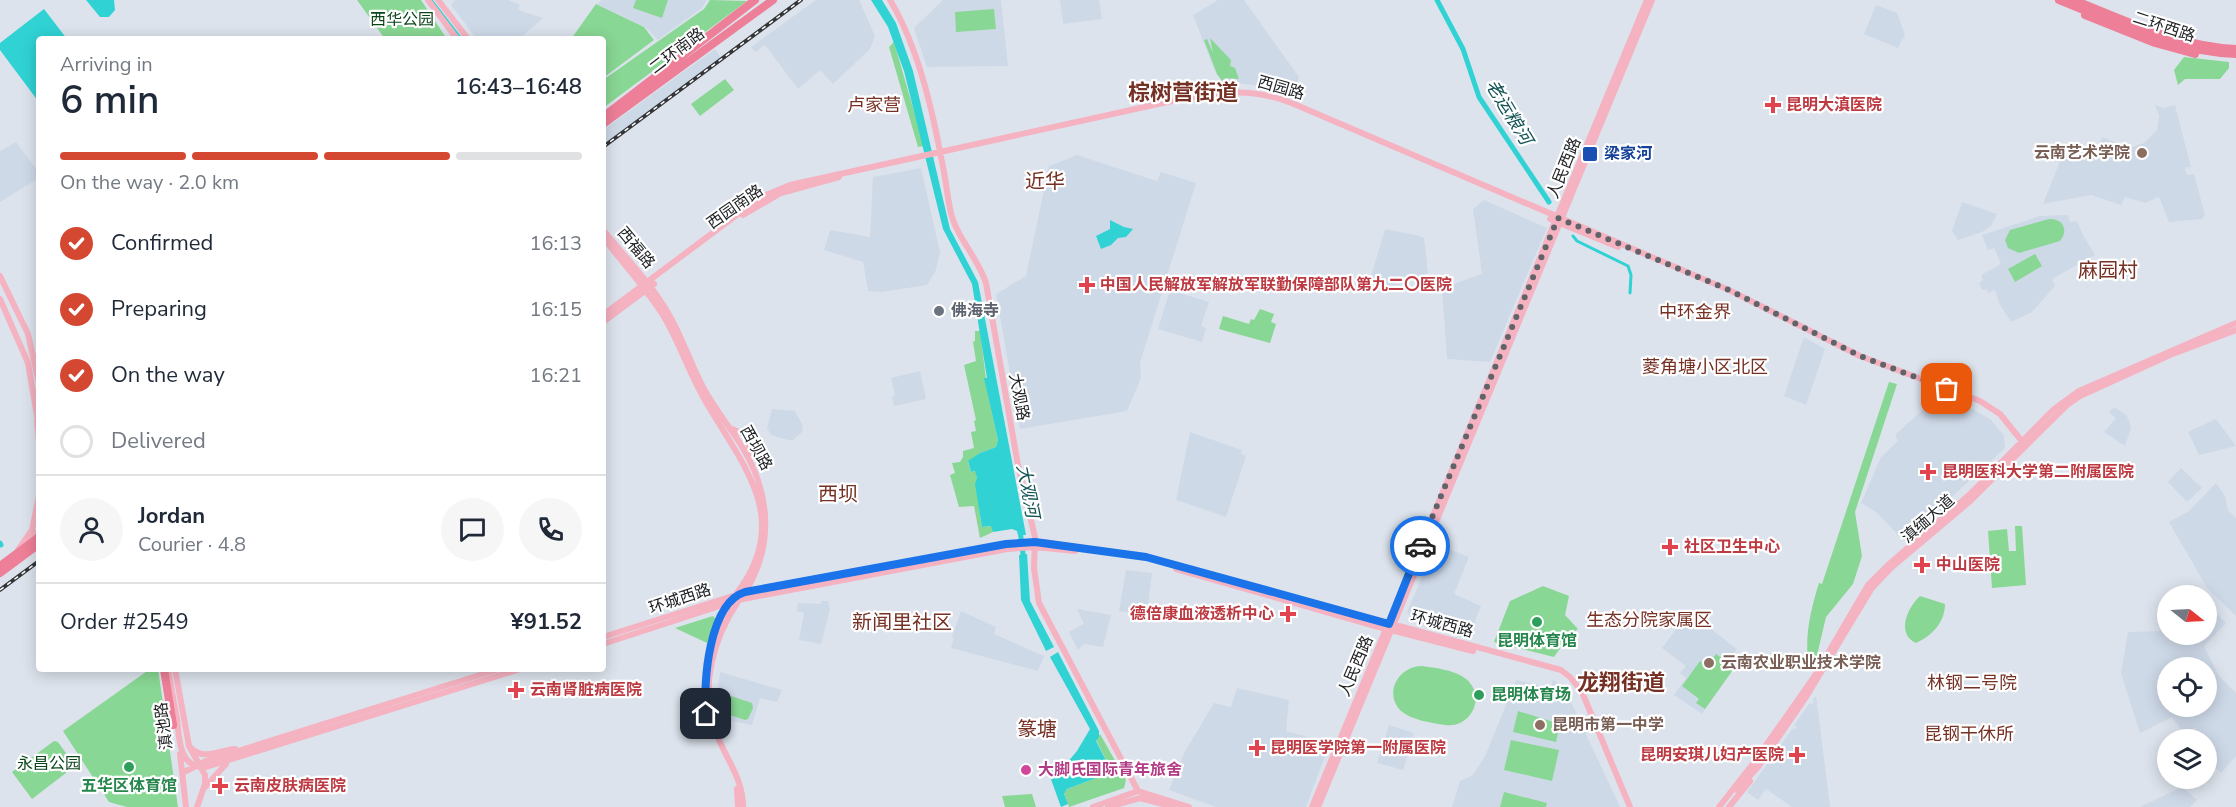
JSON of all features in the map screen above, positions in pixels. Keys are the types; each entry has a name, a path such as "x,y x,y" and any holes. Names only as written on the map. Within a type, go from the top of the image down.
{"highway":[{"path":"606,115 755,0"},
{"path":"606,122 773,0"},
{"path":"2059,0 2175,44 2236,55"},
{"path":"2082,0 2113,16"},
{"path":"2072,4 2182,41 2236,47"},
{"path":"2072,4 2094,20 2185,52 2236,55"},
{"path":"3,560 26,539"},
{"path":"0,566 36,539"},
{"path":"0,573 36,546"},
{"path":"0,579 36,552"},
{"path":"167,672 175,722"}],"main road":[{"path":"428,0 455,36"},
{"path":"438,0 466,36"},
{"name":"二环南路","path":"606,115 760,0"},
{"name":"二环南路","path":"606,122 768,0"},
{"name":"大观路","path":"890,0 907,35 921,77 954,222 981,269 986,283 1015,449 1035,545 1036,588 1039,603 1138,790"},
{"path":"1634,38 1647,0"},
{"path":"1634,38 1652,0"},
{"name":"二环西路","path":"2052,0 2072,4 2168,45 2202,53 2236,55"},
{"name":"二环西路","path":"2082,0 2177,37 2236,47"},
{"name":"人民西路","path":"1312,807 1390,627 1634,38"},
{"name":"西园路","path":"937,154 1209,93 1254,93 1283,100 1560,221 1729,290 1852,353 1996,411 2023,444"},
{"name":"西园南路","path":"606,320 750,205 779,189 807,179 937,154"},
{"name":"西福路","path":"606,234 646,287"},
{"name":"西福路","path":"606,240 646,287"},
{"path":"0,276 28,334 36,370"},
{"name":"西园南路","path":"606,313 646,287"},
{"name":"西坝路","path":"646,287 669,315 704,389 749,458 762,492 766,530 755,574 745,592 729,604 717,628 709,656 704,693 709,725 734,778 741,807"},
{"name":"西坝路","path":"646,287 666,320 701,394 751,476 759,498 761,521 756,555 750,574 730,612 713,658 708,681 708,700 716,733 738,776 741,807"},
{"path":"0,299 26,356 36,410"},
{"name":"滇缅大道","path":"1800,701 1821,675 1872,588 1891,568 1968,503 2053,410 2079,391 2236,323"},
{"name":"滇缅大道","path":"1724,806 1800,701 1868,585 1888,565 2067,405 2080,396 2170,355 2236,330"},
{"path":"35,404 36,413"},
{"path":"730,428 741,433 751,431"},
{"path":"749,458 747,451 750,440"},
{"path":"26,539 34,525 36,513"},
{"path":"26,539 36,533"},
{"path":"0,566 3,560 36,539"},
{"name":"环城西路","path":"606,636 737,598 1018,545"},
{"name":"环城西路","path":"745,592 1018,545 1073,550 1159,564 1552,670 1564,676 1577,692 1628,807"},
{"name":"环城西路","path":"606,643 729,604"},
{"name":"人民西路","path":"1318,807 1390,627"},
{"name":"滇池路","path":"175,672 183,741 205,776 197,807"},
{"path":"186,771 250,747 489,672"},
{"path":"175,722 182,755 198,765 234,759 510,672"},
{"path":"175,722 183,741 198,754 250,747"},
{"path":"182,755 183,741"},
{"name":"滇池路","path":"182,755 186,807"},
{"path":"202,793 218,771 234,759"},
{"name":"滇缅大道","path":"1724,806 1734,801 1755,766"},
{"name":"滇池路","path":"183,781 186,771 191,768 197,768 205,776"},
{"path":"1093,807 1138,790 1189,807"},
{"name":"滇缅大道","path":"1724,806 1740,792"},
{"path":"1108,807 1140,798 1174,807"}],"shaded area":[{"path":"455,0 508,0 520,5 518,10 543,18 522,36 475,36 451,5"},
{"path":"602,0 707,0 702,8 658,40 645,27 597,4"},
{"path":"816,0 859,0 875,36 870,49 833,84 820,70 798,89 765,45 755,52 751,47"},
{"path":"943,0 1001,0 1008,66 927,67 914,28"},
{"path":"1060,0 1099,0 1102,19 1063,24"},
{"path":"1218,0 1244,0 1299,77 1293,95 1262,86 1227,82 1216,74 1193,15"},
{"path":"1876,5 1897,13 1905,35 1898,48 1864,34"},
{"path":"715,49 723,61 606,147 606,128"},
{"name":"云南艺术学院","path":"2155,105 2163,108 2175,105 2191,167 2185,168 2187,175 2194,174 2205,215 2202,219 2169,222 2159,197 2145,203 2125,197 2121,205 2091,195 2043,204 2066,146 2095,158 2102,137 2129,148 2144,143 2157,130 2159,116"},
{"path":"16,142 36,169 36,180 0,202 0,151"},
{"name":"中国人民解放军解放军联勤保障部队第九二〇医院","path":"1077,155 1157,181 1161,172 1196,183 1140,363 1141,378 1127,411 1020,429 996,294 1026,276 1049,166"},
{"path":"921,168 940,252 936,270 927,285 882,292 868,291 863,262 824,250 830,230 870,237 873,177"},
{"path":"1484,200 1547,228 1490,362 1447,359 1442,288 1482,274 1473,209"},
{"path":"1962,202 1997,214 1991,226 1982,232 1958,240 1952,231"},
{"path":"2068,215 2070,222 2077,221 2095,255 2052,279 2055,286 2032,312 2011,322 2000,305 1995,290 1988,293 1987,289 1982,290 1979,283 1983,280 1981,275 2001,264 1994,248 1988,250 1982,235 2040,216"},
{"path":"1385,229 1424,238 1428,273 1394,287 1370,280"},
{"path":"1170,290 1209,302 1201,326 1206,328 1202,342 1158,329"},
{"path":"1804,337 1825,349 1806,405 1784,396"},
{"path":"920,371 926,399 894,406 892,396 895,395 891,378"},
{"name":"昆明医科大学第二附属医院","path":"1934,395 1972,409 1990,419 2004,435 2005,448 1904,541 1876,512 1861,503 1881,457 1898,441 1895,435 1932,401"},
{"path":"2114,407 2126,415 2129,420 2131,428 2125,446 2104,432 2116,418 2109,412"},
{"path":"772,409 795,411 803,426 802,432 793,440 771,435 767,428"},
{"path":"2216,419 2236,446 2199,455 2188,432"},
{"path":"1190,432 1242,450 1241,454 1246,456 1226,517 1176,500"},
{"path":"2181,468 2202,488 2187,502 2168,482"},
{"path":"2216,483 2225,496 2228,510 2236,518 2236,616 2217,598 2217,585 2205,585 2169,522 2189,511"},
{"path":"1436,544 1469,557 1454,594 1481,606 1469,636 1413,621 1407,612"},
{"path":"1126,570 1152,573 1147,615 1119,611"},
{"path":"821,601 828,601 830,609 821,644 799,640 804,613 797,611 798,603 821,604"},
{"path":"1077,609 1111,615 1103,647 1084,644 1078,650 1069,632 1084,624"},
{"path":"961,611 996,627 994,634 1044,656 1038,671 951,648 954,638 952,637"},
{"name":"云南农业职业技术学院","path":"1689,612 1737,649 1733,655 1737,660 1734,668 1702,714 1674,695 1686,678 1680,673 1686,666 1662,648"},
{"path":"2217,614 2226,623 2217,632"},
{"path":"2157,631 2157,645 2205,645 2210,657 2157,657 2157,717 2172,717 2140,733 2121,673 2128,632"},
{"path":"720,672 782,690 777,702 760,698 752,725 722,719 716,703"},
{"path":"2217,672 2236,693 2236,756 2221,773 2217,769 2217,729 2181,729 2172,717 2217,717"},
{"name":"昆明市第一中学","path":"1516,680 1551,688 1553,680 1565,689 1620,807 1452,807 1460,781 1473,775 1486,754"},
{"name":"昆明医学院第一附属医院","path":"1237,688 1289,700 1286,731 1330,743 1306,807 1216,807 1169,790 1184,753 1214,703 1231,707"},
{"name":"昆明安琪儿妇产医院","path":"1816,696 1830,807 1792,807 1766,789 1758,800 1747,792 1793,728 1797,727 1794,725 1810,703 1814,704 1813,699"},
{"path":"1389,725 1414,733 1403,770 1377,763"},
{"path":"2178,789 2184,789 2197,800 2190,807 2140,807"}],"green space":[{"name":"西华公园","path":"357,0 421,0 445,36 383,36"},
{"path":"636,0 668,0 662,18 633,8"},
{"path":"710,0 747,1 606,106 606,78 704,9"},
{"path":"596,4 644,27 654,40 606,76 606,36 573,36"},
{"path":"994,9 996,29 956,32 955,12"},
{"path":"1210,38 1231,60 1230,66 1235,68 1239,79 1225,78 1222,81 1217,74 1204,40 1207,39 1213,53"},
{"path":"894,42 924,146 918,147 889,47"},
{"path":"2184,57 2229,62 2229,68 2220,79 2185,79 2178,85 2174,70"},
{"path":"725,79 734,90 700,116 691,104"},
{"path":"2049,219 2058,220 2063,226 2064,233 2060,241 2019,253 2008,248 2005,240 2010,230"},
{"path":"2035,254 2042,266 2015,282 2008,269"},
{"path":"1260,309 1274,314 1271,322 1276,324 1270,343 1219,329 1223,316 1249,324"},
{"path":"975,331 980,331 988,395 998,440 996,447 980,453 968,462 971,472 976,471 982,527 992,526 993,532 980,538 974,506 959,507 950,475 955,473 952,463 960,462 963,451 974,448 971,432 976,431 974,421 976,420 964,365 976,361 973,342"},
{"path":"1889,382 1897,384 1855,512 1862,556 1853,584 1826,617 1814,668 1809,668 1808,636 1819,583 1822,584"},
{"path":"2015,526 2022,526 2026,585 1992,588 1988,531 2007,529 2009,551 2016,551"},
{"name":"昆明体育馆","path":"1543,586 1569,596 1565,615 1578,629 1565,638 1568,642 1554,657 1494,642 1510,601"},
{"path":"1920,596 1945,604 1943,617 1937,628 1916,643 1906,634 1905,627 1911,607"},
{"path":"713,616 716,619 707,643 675,628"},
{"path":"1716,654 1735,667 1705,709 1696,703 1699,699 1682,686 1700,661 1707,666"},
{"path":"1422,666 1451,671 1466,679 1475,694 1473,710 1469,717 1454,725 1445,725 1416,719 1401,711 1393,696 1396,682 1406,670"},
{"name":"五华区体育馆","path":"146,672 158,672 178,807 127,807 109,802 63,731"},
{"path":"731,696 752,703 753,708 748,719 724,713 726,699"},
{"path":"1518,711 1560,724 1556,742 1513,732"},
{"path":"1100,734 1126,780 1124,788 1069,807 1064,794 1067,789 1112,772 1096,740"},
{"path":"1511,740 1559,750 1552,781 1504,770"},
{"name":"永昌公园","path":"54,741 58,742 75,766 32,799 12,772"},
{"path":"1504,792 1547,803 1546,807 1500,807"},
{"path":"1032,794 1036,807 1005,807 1002,796"}],"water":[{"path":"86,0 114,0 115,10 109,17 100,17"},
{"path":"871,0 882,0 896,23 913,71 950,229 978,282 1026,535 1018,535 1017,531 1012,529 993,532 991,526 982,527 975,484 977,478 975,471 971,472 968,461 996,447 998,440 984,378 987,378 972,284 943,229 904,71 888,27"},
{"path":"44,9 65,36 36,36 36,98 0,50 0,43"},
{"path":"1110,220 1133,229 1126,237 1118,238 1111,245 1101,249 1096,236 1110,229"},
{"path":"1027,554 1030,601 1054,647 1046,651 1021,600 1019,555"},
{"path":"1058,652 1099,731 1096,741 1112,772 1067,789 1064,794 1068,804 1061,807 1048,771 1066,764 1090,729 1050,657"}],"waterway":[{"path":"432,0 460,36"},
{"name":"老运粮河","path":"1437,0 1463,49 1479,97 1549,202"},
{"name":"老运粮河","path":"1573,236 1577,241 1628,266 1631,275 1630,293"},
{"name":"大观河","path":"1020,530 1024,562"}],"railway":[{"path":"606,145 801,0"},
{"path":"0,590 36,563"}],"way so far":[{"path":"1420,546 1558,218 1729,290 1860,356 1947,389"}],"place":[{"name":"昆明大滇医院","path":"1773,105"},
{"name":"云南艺术学院","path":"2142,153"},
{"name":"梁家河","path":"1590,154"},
{"name":"中国人民解放军解放军联勤保障部队第九二〇医院","path":"1087,285"},
{"name":"佛海寺","path":"939,311"},
{"name":"昆明医科大学第二附属医院","path":"1928,472"},
{"name":"社区卫生中心","path":"1670,547"},
{"name":"中山医院","path":"1922,565"},
{"name":"德倍康血液透析中心","path":"1288,614"},
{"name":"昆明体育馆","path":"1537,622"},
{"name":"云南农业职业技术学院","path":"1709,663"},
{"name":"云南肾脏病医院","path":"516,690"},
{"name":"昆明体育场","path":"1479,695"},
{"name":"昆明市第一中学","path":"1540,725"},
{"name":"昆明医学院第一附属医院","path":"1257,748"},
{"name":"昆明安琪儿妇产医院","path":"1797,755"},
{"name":"五华区体育馆","path":"129,767"},
{"name":"大脚氏国际青年旅舍","path":"1026,770"},
{"name":"云南皮肤病医院","path":"220,786"}],"district":[{"name":"棕树营街道","path":"1183,93"},
{"name":"卢家营","path":"874,105"},
{"name":"近华","path":"1045,181"},
{"name":"麻园村","path":"2108,270"},
{"name":"中环金界","path":"1695,312"},
{"name":"菱角塘小区北区","path":"1705,367"},
{"name":"西坝","path":"838,494"},
{"name":"生态分院家属区","path":"1649,620"},
{"name":"新闻里社区","path":"902,622"},
{"name":"龙翔街道","path":"1621,683"},
{"name":"林钢二号院","path":"1972,683"},
{"name":"篆塘","path":"1037,729"},
{"name":"昆钢干休所","path":"1969,734"}],"route":[{"path":"706,714 705,681 713,642 723,613 735,595 745,592 1006,544 1035,542 1146,557 1389,624 1420,546"}]}
